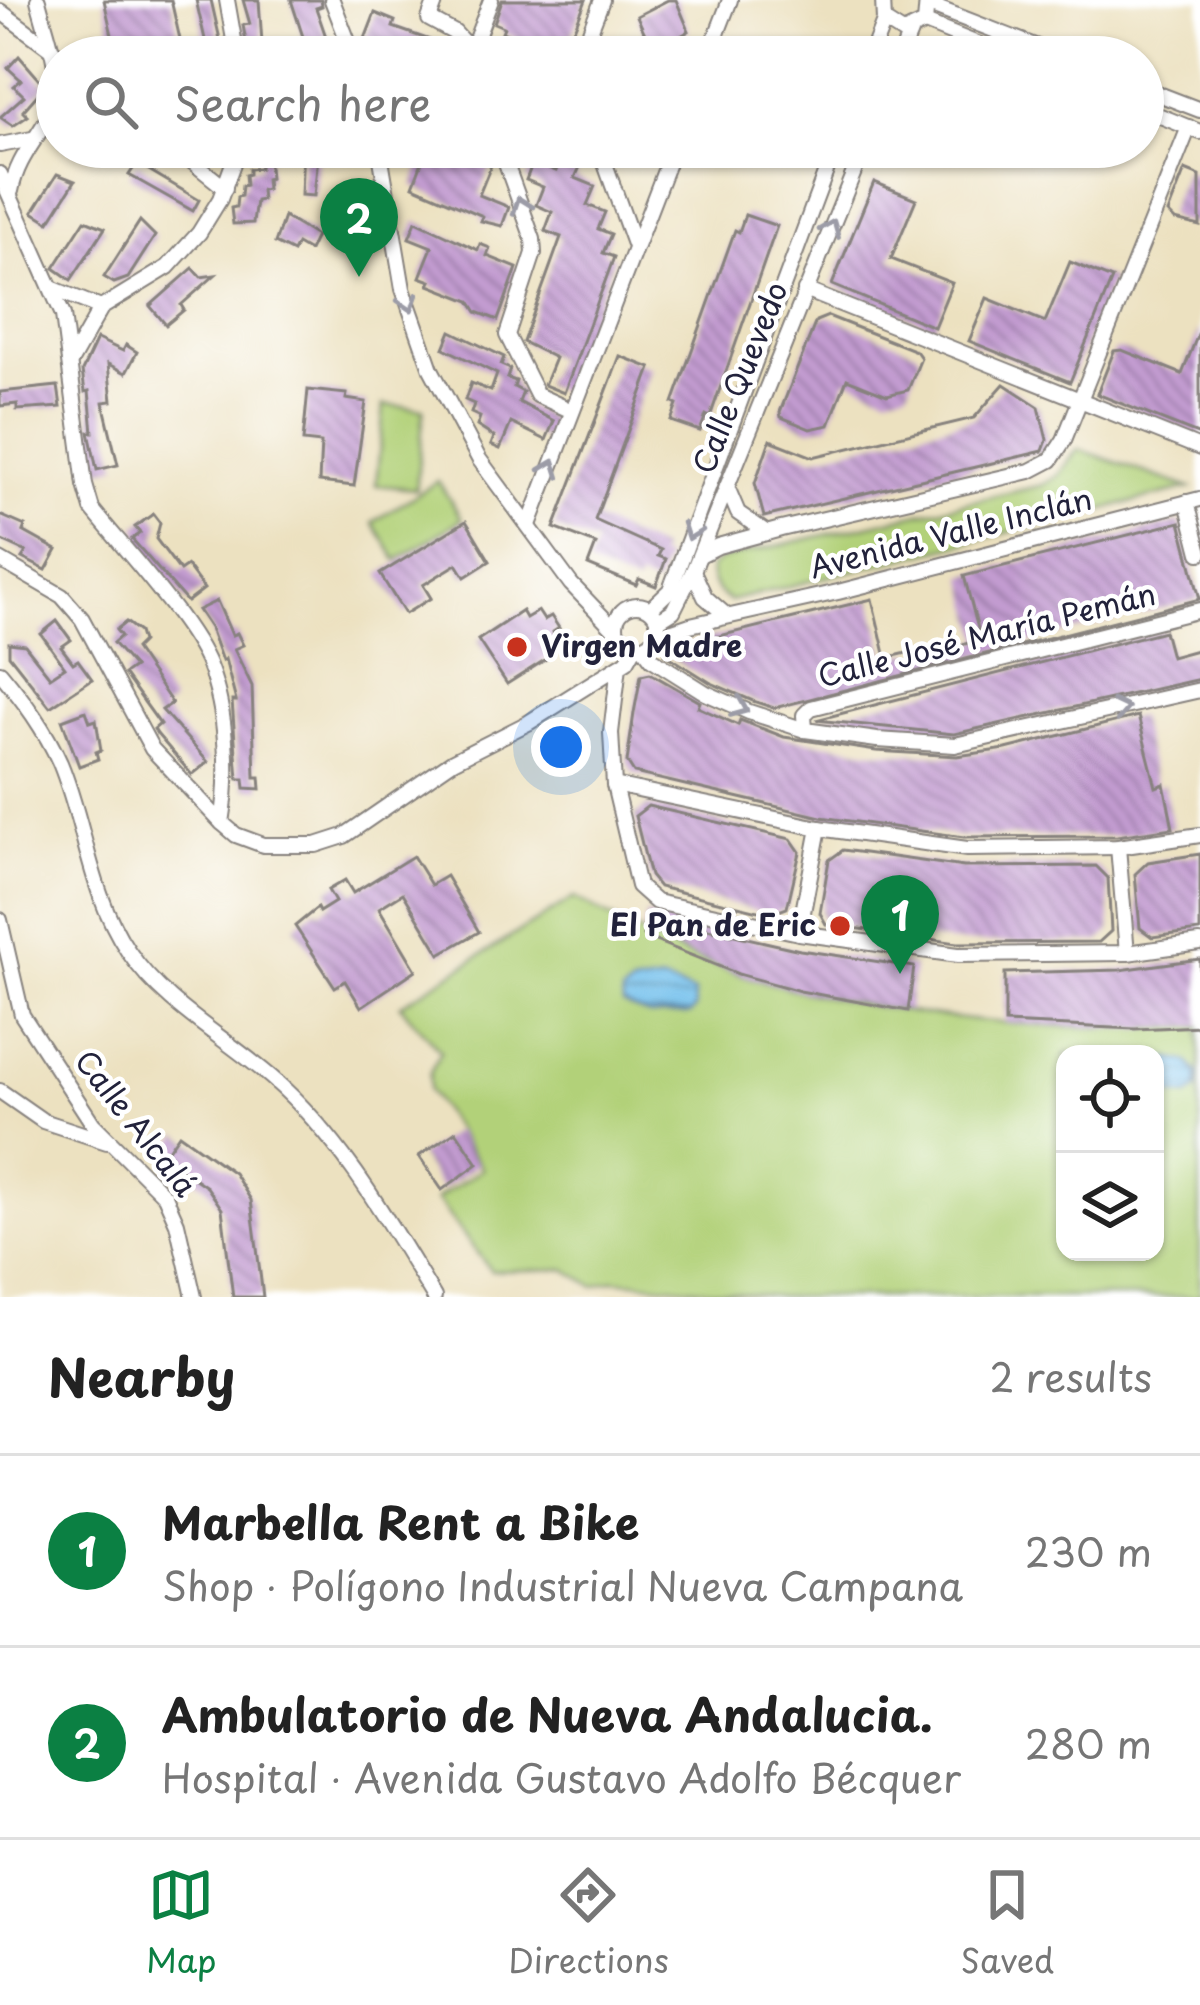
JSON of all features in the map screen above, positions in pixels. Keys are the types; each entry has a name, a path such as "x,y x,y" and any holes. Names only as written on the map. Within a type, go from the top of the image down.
{"street":[{"path":"38,0 46,36"},
{"path":"227,0 233,36"},
{"path":"332,0 346,36"},
{"path":"436,0 429,19 449,36"},
{"path":"477,36 491,0"},
{"path":"588,36 602,0"},
{"path":"717,36 730,0"},
{"path":"909,36 925,23 928,3 1011,36"},
{"path":"880,7 895,31 910,33"},
{"path":"0,11 36,37"},
{"path":"925,23 958,36"},
{"path":"1164,95 1199,106"},
{"path":"700,555 766,533 1030,471 1051,460 1064,440 1194,129 1164,117"},
{"path":"11,191 16,166 36,133"},
{"path":"0,145 32,139"},
{"path":"200,168 225,188"},
{"path":"71,361 101,308 183,253 225,188 232,168"},
{"path":"383,168 403,289 431,369 478,459 590,608 623,641 650,631"},
{"path":"508,168 534,253 507,335 537,395 572,410"},
{"path":"607,168 635,247"},
{"path":"529,525 666,168"},
{"name":"Calle Quevedo","path":"650,631 670,590 827,168"},
{"name":"Calle Quevedo","path":"650,631 673,611 694,571 855,168"},
{"path":"0,173 54,289 71,361 92,509 193,637 208,664 220,703 222,823"},
{"path":"54,289 101,308"},
{"path":"805,290 1200,448"},
{"path":"727,487 738,513 766,533"},
{"path":"1200,488 1194,501 1200,553"},
{"name":"Avenida Valle Inclán","path":"590,608 623,611 636,605 650,631 690,625 1194,501"},
{"path":"0,560 50,587 82,619 152,749 236,836 263,845 316,845 344,836 454,761 528,723 627,662 650,631"},
{"path":"694,571 705,597 727,616"},
{"name":"Calle José María Pemán","path":"805,730 804,715 812,708 1200,610"},
{"path":"618,633 616,624 623,611"},
{"path":"650,631 652,659 706,693 805,730 877,740 955,745 1200,691"},
{"path":"619,666 611,734 614,784 638,886 656,902 799,933 958,955 1127,953 1200,943"},
{"path":"0,672 37,717 61,766 103,908 130,955 162,989 274,1080 333,1142 434,1297"},
{"path":"614,784 819,828 967,849 1118,847 1200,836"},
{"path":"799,933 819,828"},
{"path":"1118,847 1127,953"},
{"name":"Calle Alcalá","path":"0,920 22,1015 107,1142 165,1196 177,1223 194,1297"},
{"path":"0,1091 44,1121 107,1142"}],"green space":[{"path":"384,405 424,409 416,489 376,485"},
{"path":"1078,449 1190,488 729,601 713,583 710,568 719,560 1043,485 1059,475"},
{"path":"438,481 462,519 397,560 373,522"},
{"path":"574,898 720,968 854,1003 1027,1025 1200,1026 1200,1297 781,1297 615,1280 594,1286 565,1269 491,1271 436,1199 482,1169 429,1090 430,1072 441,1052 400,1005"}],"water":[{"path":"662,981 694,993 695,1008 690,1014 650,1016 623,1005 622,994 632,986"},
{"path":"1164,1058 1189,1062 1198,1074 1197,1090 1188,1096 1164,1093"}],"building":[{"path":"104,0 171,0 179,36 112,36"},
{"path":"196,0 211,0 219,36 204,36"},
{"path":"243,0 259,0 262,36 245,36 243,25 250,24"},
{"path":"291,0 321,0 322,6 316,8 326,36 303,36"},
{"path":"502,0 586,0 571,36 511,36 494,23"},
{"path":"676,0 689,31 681,36 646,36 637,16"},
{"path":"375,13 395,21 393,27 418,36 366,36"},
{"path":"19,56 36,76 36,96 23,111 28,116 13,126 0,117 24,96 14,86 21,80 8,68"},
{"path":"134,168 145,168 199,200 193,211 129,175"},
{"path":"269,168 267,189 261,190 262,200 256,201 253,223 233,224 231,208 236,207 249,169"},
{"path":"302,168 317,168 314,196 301,195"},
{"path":"420,168 490,168 479,195 509,207 502,226 481,221 483,216 413,186"},
{"path":"531,168 579,168 575,178 595,186 587,205 605,212 598,229 611,234 603,253 614,257 564,393 544,385 555,358 523,342 561,237 545,231 552,212 536,205 543,187 526,180"},
{"path":"1185,170 1200,176 1200,226 1175,220 1168,213"},
{"path":"57,174 75,181 49,222 33,212"},
{"path":"874,182 916,199 891,259 952,283 934,327 832,285"},
{"path":"745,215 777,226 710,417 706,415 700,431 671,421 677,405 673,403 735,230 739,232"},
{"path":"284,217 316,236 309,251 297,244 293,252 275,243"},
{"path":"85,220 105,228 71,280 54,268"},
{"path":"140,221 155,236 128,278 114,283 104,277"},
{"path":"416,221 478,250 480,244 490,248 487,256 517,268 498,320 420,277 432,247 409,238"},
{"path":"1070,262 1112,279 1070,382 969,341 987,298 1045,322"},
{"path":"193,268 201,277 215,275 166,325 150,306"},
{"path":"828,316 916,351 921,358 908,390 887,395 847,379 829,425 810,429 781,417 780,412 816,321"},
{"path":"1200,329 1200,435 1097,394 1114,351 1182,374"},
{"path":"451,331 504,357 501,365 510,369 507,378 516,381 514,387 523,392 519,402 554,421 546,440 511,423 500,449 491,445 494,437 477,426 480,417 471,413 474,404 465,400 471,383 491,391 497,374 444,348"},
{"path":"97,339 137,352 126,373 108,364 112,401 103,402 118,465 97,470 89,432 93,432 89,391 85,392 82,371"},
{"path":"620,356 651,368 595,520 661,550 658,556 666,559 656,586 639,579 636,585 588,565 596,544 554,528"},
{"path":"1004,384 1039,407 1047,440 1043,451 764,517 755,483 770,440 813,457 974,418"},
{"path":"58,386 61,407 17,410 17,404 0,406 0,392"},
{"path":"308,390 347,394 346,399 366,402 354,486 319,482 321,443 303,441"},
{"path":"153,514 160,523 156,539 180,571 187,566 204,589 187,602 132,539 140,533 135,527"},
{"path":"0,515 25,526 23,531 57,550 46,570 22,558 26,552 0,540"},
{"path":"466,521 490,561 465,577 457,564 423,585 431,598 405,614 380,574"},
{"path":"1180,522 1200,599 774,708 711,683 665,654 666,649 872,599 886,658 911,652 913,657 981,640 964,576"},
{"path":"217,601 232,635 237,633 243,645 234,649 252,686 255,777 260,777 261,789 245,788 244,779 238,779 232,701 236,701 225,659 222,661 198,610"},
{"name":"Virgen Madre","path":"522,611 526,618 538,611 544,620 551,616 559,628 553,632 556,645 547,650 551,656 507,684 478,640"},
{"path":"57,621 71,640 61,647 92,679 50,707 9,655 9,643 25,645 50,677 65,667 41,634"},
{"path":"126,622 139,632 142,642 135,649 172,703 162,710 208,762 192,775 157,734 154,729 160,724 124,674 134,667 113,643 121,636 116,630"},
{"path":"1164,631 1171,657 1200,649 1200,679 954,734 816,720"},
{"path":"650,673 700,702 698,707 738,725 740,720 784,737 876,751 957,756 1006,749 1138,716 1156,787 1164,784 1173,828 1117,836 964,837 821,817 634,773 627,762 634,713 641,675"},
{"path":"86,711 90,722 96,720 101,750 96,752 98,759 79,766 62,720"},
{"path":"648,806 791,839 800,852 787,908 771,914 659,887 650,876 635,816"},
{"path":"843,850 964,867 1096,866 1108,878 1111,931 1099,942 957,943 826,924 820,913 829,860"},
{"path":"1200,854 1200,931 1152,937 1140,928 1135,874 1148,862"},
{"path":"413,856 431,885 446,876 479,932 440,954 403,893 379,908 416,970 361,1007 345,981 335,987 295,926 317,908 319,912 335,902 328,890 345,880 353,893"},
{"path":"646,915 800,950 914,967 908,1011 738,974 643,936"},
{"path":"1200,959 1200,1026 1135,1029 1005,1023 1005,973 1120,970"},
{"path":"456,1131 478,1164 442,1190 419,1156"},
{"path":"179,1134 234,1173 251,1200 263,1297 233,1297 222,1209 207,1187 163,1157"}],"place":[{"name":"Ambulatorio de Nueva Andalucia.","path":"359,277"},
{"name":"Virgen Madre","path":"517,647"},
{"name":"El Pan de Eric","path":"840,926"},
{"name":"Marbella Rent a Bike","path":"900,974"}]}
